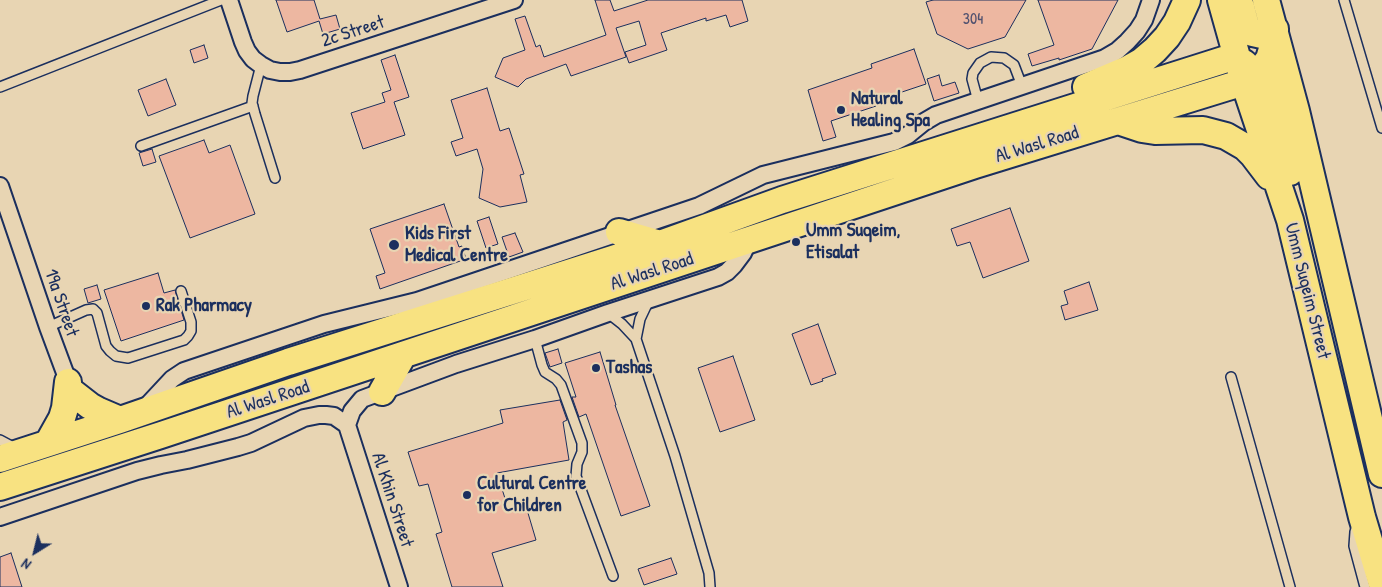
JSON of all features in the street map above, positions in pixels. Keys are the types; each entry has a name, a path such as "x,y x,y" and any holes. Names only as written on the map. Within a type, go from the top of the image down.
{"main road":[{"path":"1013,127 1062,97 1126,70 1142,61 1156,50 1167,37 1177,22 1187,0"},
{"name":"Umm Suqeim Street","path":"1221,0 1236,56 1255,87 1290,220 1362,517 1382,584"},
{"path":"1239,0 1246,26 1249,30 1262,35 1275,29"},
{"name":"Umm Suqeim Street","path":"1266,0 1297,117 1382,474"},
{"path":"1275,29 1274,44 1269,59 1255,87 1312,257 1320,273 1338,295"},
{"name":"Al Wasl Road","path":"7,450 48,444 288,362 660,244 782,200 1236,56"},
{"name":"Al Wasl Road","path":"10,483 162,435 975,165 1118,121 1255,87"},
{"path":"1118,121 1155,131 1203,130 1221,134 1236,141 1245,147 1267,172 1290,220"},
{"path":"619,232 660,244"},
{"path":"382,392 403,355"},
{"path":"48,444 62,418 70,387 94,409 109,416 130,416"},
{"path":"10,483 50,459 90,445 92,441 88,430"}],"street":[{"path":"229,0 247,51 261,65"},
{"name":"2c Street","path":"261,65 270,70 280,72 300,70 485,5 514,0"},
{"path":"130,416 172,379 184,371 324,324 417,301 706,203 763,175 894,142 936,116 1105,58 1128,42 1137,31 1144,20 1151,0"},
{"name":"19a Street","path":"0,186 48,327 88,430"},
{"path":"0,517 137,471 238,447 304,418 319,415 334,416 347,425 348,417 356,404 362,399 456,364 718,277 734,265 743,253 749,240"},
{"name":"Al Khin Street","path":"347,425 398,587"}],"lane":[{"path":"0,87 221,0"},
{"path":"1344,0 1382,128"},
{"path":"978,101 972,80 973,73 980,63 991,57 1004,58 1014,64 1022,86"},
{"path":"261,65 253,96 253,106 275,178"},
{"path":"141,146 253,106"},
{"path":"48,327 86,310 93,309 97,313 106,346 116,356 128,358 184,340 188,336 191,331 191,322 181,291"},
{"path":"636,339 640,319 649,300"},
{"path":"608,313 636,339 675,456 709,573 710,587"},
{"path":"535,339 545,372 556,379 561,385 582,443 582,452 577,464 576,476 613,576"},
{"path":"1231,377 1290,587"},
{"path":"1362,517 1355,532 1354,546 1365,587"}],"building":[{"path":"276,0 314,0 320,19 336,15 340,29 323,34 319,21 287,32"},
{"path":"595,0 610,0 614,11 648,0 742,0 748,21 730,27 726,15 706,21 706,18 661,33 667,50 629,63 625,52 646,45 639,21 616,28 626,57 571,76 566,64 526,79 518,87 495,77 503,58 525,50 515,19 525,16 536,47 540,45 544,57 606,35"},
{"path":"933,0 1026,0 1005,37 968,49 937,34 926,2"},
{"path":"1038,0 1118,0 1092,49 1059,60 1059,58 1032,66 1028,54 1054,45"},
{"path":"204,45 208,58 194,63 190,50"},
{"path":"914,49 926,84 875,101 876,106 831,121 836,137 823,141 808,90 872,68 871,64"},
{"path":"395,55 409,97 394,102 405,135 363,149 351,113 385,102 382,93 391,90 381,60"},
{"path":"939,75 942,86 955,82 959,93 934,101 927,79"},
{"path":"166,79 176,105 148,116 138,90"},
{"path":"487,88 500,131 509,128 524,174 520,175 527,202 500,207 479,198 483,169 477,149 456,156 451,142 463,138 451,100"},
{"path":"204,140 209,153 230,145 255,214 190,238 159,156"},
{"path":"152,149 156,162 143,166 139,153"},
{"path":"444,204 459,247 462,246 466,259 380,289 376,276 385,273 370,229"},
{"path":"1010,208 1029,261 983,278 970,242 957,246 951,229"},
{"path":"489,217 498,244 486,248 477,221"},
{"path":"515,233 523,252 509,257 502,237"},
{"name":"Rak Pharmacy","path":"158,273 164,293 175,290 184,320 121,341 104,290"},
{"path":"1089,282 1098,310 1065,320 1061,306 1068,304 1064,291"},
{"path":"97,285 101,299 88,303 84,289"},
{"path":"818,324 836,374 811,385 792,334"},
{"path":"558,349 562,363 550,367 545,353"},
{"path":"600,352 615,405 650,506 621,516 586,414 579,417 572,397 576,397 565,363"},
{"path":"733,356 755,420 720,432 698,368"},
{"name":"Cultural Centre for Children","path":"560,400 567,420 563,422 569,460 497,473 508,508 525,503 536,540 492,553 503,587 452,587 436,534 442,532 428,484 419,486 408,452 503,423 500,410"},
{"path":"11,553 22,587 0,587 0,557"},
{"path":"671,558 677,574 644,585 638,569"}],"place":[{"name":"Natural Healing Spa","path":"841,110"},
{"name":"Umm Suqeim, Etisalat","path":"796,242"},
{"name":"Kids First Medical Centre","path":"394,245"},
{"name":"Rak Pharmacy","path":"146,306"},
{"name":"Tashas","path":"596,368"},
{"name":"Cultural Centre for Children","path":"467,495"}]}
